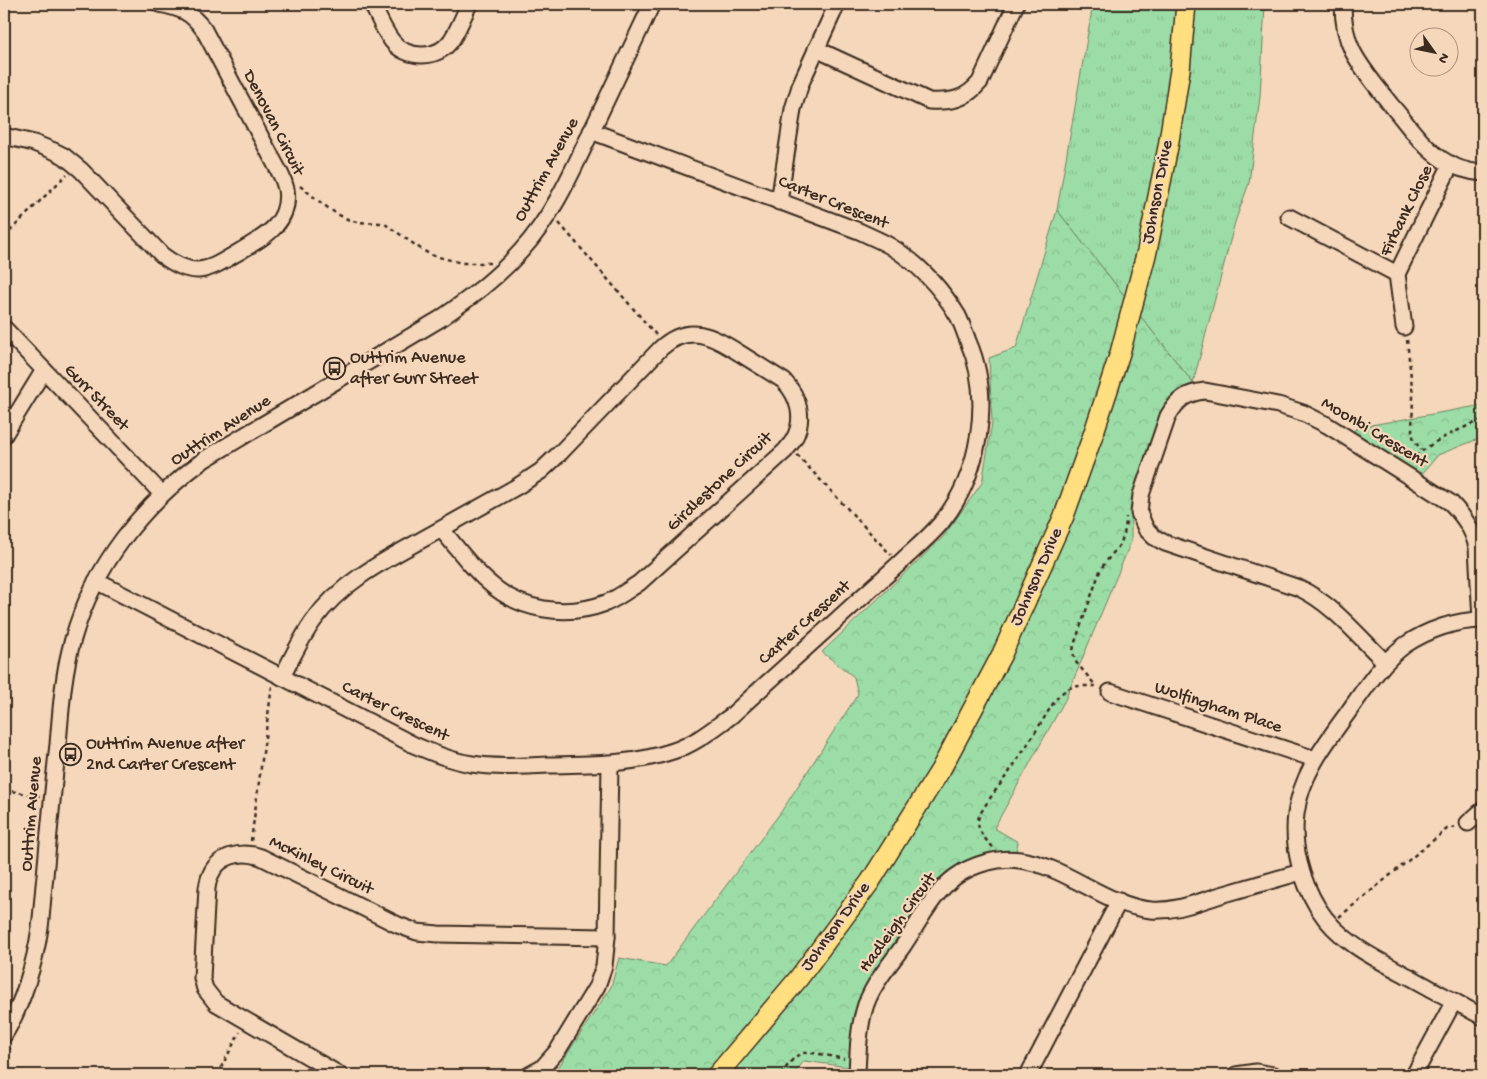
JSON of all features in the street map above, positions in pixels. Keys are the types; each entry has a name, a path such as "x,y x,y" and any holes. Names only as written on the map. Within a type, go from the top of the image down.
{"main road":[{"name":"Johnson Drive","path":"717,1075 804,972 870,882 940,768 1002,654 1060,525 1117,362 1147,251 1168,147 1180,70 1186,4"}],"street":[{"name":"Denovan Circuit","path":"4,136 34,143 54,150 64,156 162,255 182,268 197,270 213,267 264,237 276,227 286,206 286,190 281,175 204,30 190,14 178,8 159,4"},
{"path":"372,4 392,41 401,50 419,55 431,54 443,49 452,40 469,4"},
{"name":"Outtrim Avenue","path":"4,1035 15,1013 30,972 40,930 64,682 75,633 96,581 110,557 125,535 162,494 204,460 440,319 481,290 522,250 548,215 569,178 652,4"},
{"path":"780,202 793,109 801,83 837,4"},
{"path":"816,49 929,101 945,102 961,98 980,82 1016,4"},
{"path":"1343,4 1343,17 1348,40 1353,52 1365,72 1423,144 1441,159 1451,164 1473,172 1483,173"},
{"name":"Carter Crescent","path":"96,581 414,745 443,757 473,764 504,766 610,764 643,760 675,751 704,736 731,716 899,564 942,522 960,494 973,463 977,446 981,413 979,380 971,348 958,317 949,303 939,289 916,265 889,246 859,231 591,131"},
{"name":"Firbank Close","path":"1404,327 1397,274 1451,164"},
{"name":"Firbank Close","path":"1289,217 1397,274"},
{"name":"Gurr Street","path":"4,328 162,494"},
{"name":"Girdlestone Circuit","path":"278,675 315,618 336,595 360,576 441,529 518,486 540,471 561,452 664,345 689,334 704,335 719,340 784,381 797,400 799,424 794,439 789,446 639,582 612,600 582,610 556,611 544,610 519,602 508,597 487,582 441,529"},
{"path":"4,435 44,370"},
{"name":"Moonbi Crescent","path":"1385,662 1328,606 1314,595 1299,588 1165,543 1154,537 1146,529 1140,513 1141,495 1168,416 1174,405 1183,397 1194,392 1206,391 1278,405 1303,413 1326,425 1451,503 1465,518 1477,547 1482,620"},
{"path":"1482,620 1454,624 1429,632 1406,645 1385,662 1315,759 1303,786 1296,814 1296,843 1301,872 1318,909 1346,940 1369,955 1483,1017"},
{"name":"Wolfingham Place","path":"1110,692 1315,759"},
{"path":"530,1075 542,1068 558,1050 597,986 604,966 607,937 610,764"},
{"path":"1468,823 1483,810"},
{"name":"McKinley Circuit","path":"340,1075 216,1003 205,989 202,978 207,888 210,876 216,866 226,858 243,853 261,857 417,932 607,937"},
{"name":"Hadleigh Circuit","path":"857,1068 860,1031 864,1012 876,986 939,892 956,877 975,866 996,860 1019,860 1040,864 1119,901 1152,910 1175,909 1301,872"},
{"path":"1028,1075 1119,901"},
{"path":"1414,1075 1454,1001"},
{"path":"1236,1075 1256,1072 1274,1075"}],"path":[{"path":"4,237 75,166"},
{"path":"284,184 295,182 327,207 355,222 378,222 385,224 431,255 462,263 494,263 487,269"},
{"path":"557,222 664,345"},
{"path":"1404,327 1408,343 1413,396 1412,432 1414,440 1421,450"},
{"path":"1402,472 1421,450 1439,438 1483,419"},
{"path":"789,446 899,564"},
{"path":"997,849 989,843 980,831 978,823 983,808 1011,770 1060,694 1066,689 1096,686 1076,661 1074,645 1100,571 1119,548 1123,540 1126,513"},
{"path":"252,839 278,675"},
{"path":"4,790 41,796"},
{"path":"1331,924 1447,829 1468,823"},
{"path":"217,1075 237,1038"},
{"path":"781,1075 793,1059 799,1054 806,1053 857,1068"}],"green space":[{"path":"1093,4 1265,4 1260,97 1249,183 1235,222 1193,383 1057,210"},
{"path":"1057,210 1193,383 1168,402 1131,509 1131,542 1065,700 994,828 1018,842 1016,853 992,854 964,862 938,879 865,986 854,1014 849,1067 804,1061 793,1075 552,1075 611,987 619,958 666,966 781,812 858,694 854,677 822,652 943,537 982,483 992,423 989,358 1016,348"},
{"path":"1483,405 1483,437 1438,455 1416,481 1344,436 1360,427"}],"place":[{"name":"Outtrim Avenue after Gurr Street","path":"334,368"},
{"name":"Outtrim Avenue after 2nd Carter Crescent","path":"70,754"}]}
